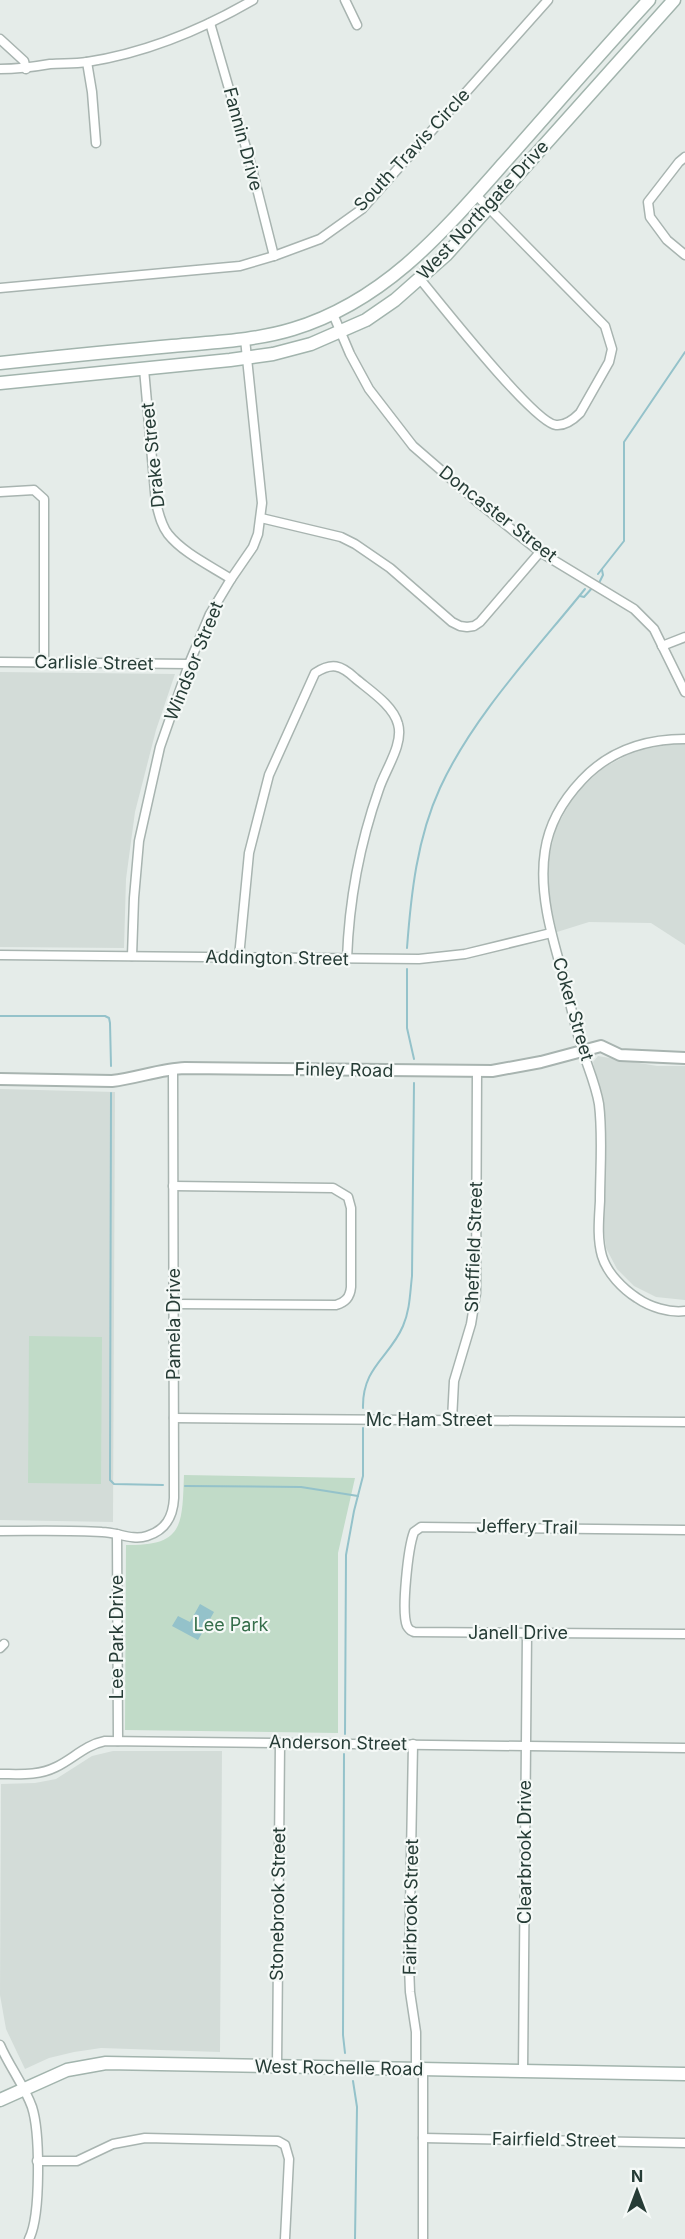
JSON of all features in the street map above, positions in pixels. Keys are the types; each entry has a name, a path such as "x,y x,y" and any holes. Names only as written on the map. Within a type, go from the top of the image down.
{"main road":[{"name":"West Northgate Drive","path":"0,363 245,339 294,329 333,314 381,286 432,243 649,0"},
{"name":"West Northgate Drive","path":"0,383 248,358 311,345 366,320 395,300 446,255 674,0"},
{"name":"West Rochelle Road","path":"0,2100 67,2070 106,2063 685,2074"}],"street":[{"path":"0,69 26,69 51,64 87,62 147,48 210,23 253,0"},
{"path":"345,0 357,25"},
{"name":"South Travis Circle","path":"0,288 240,266 320,239 362,209 548,0"},
{"name":"Fannin Drive","path":"210,23 251,165 274,256"},
{"path":"0,39 24,61 26,69"},
{"path":"87,62 96,143"},
{"path":"685,157 648,202 650,217 667,240 685,255"},
{"path":"420,279 468,339 532,409 546,421 555,425 564,424 573,420 580,413 609,362 612,349 605,326 476,195"},
{"name":"Doncaster Street","path":"333,314 350,354 369,389 413,446 540,552 634,609 654,629 685,692"},
{"name":"Windsor Street","path":"132,956 136,870 143,818 160,747 189,664 210,614 253,548 261,518 262,503 245,339"},
{"name":"Drake Street","path":"144,369 156,503 161,522 168,534 180,545 231,579"},
{"path":"0,492 34,490 44,499 44,663"},
{"path":"261,518 324,532 355,544 390,568 436,610 460,626 474,626 480,621 540,552"},
{"path":"662,646 685,638"},
{"name":"Carlisle Street","path":"0,662 189,664"},
{"path":"239,957 249,853 269,775 315,673 331,666 344,668 392,712 398,724 399,736 379,788 356,874 348,921 347,958"},
{"name":"Coker Street","path":"685,739 651,741 631,747 607,758 592,769 571,792 558,813 545,850 545,896 551,933 583,1051 596,1087 602,1127 599,1235 603,1258 611,1273 627,1291 644,1302 665,1310 685,1311"},
{"name":"Addington Street","path":"0,955 436,958 465,954 551,933"},
{"name":"Finley Road","path":"0,1079 112,1081 173,1069 477,1071 508,1069 601,1046 620,1055 685,1058"},
{"name":"Pamela Drive","path":"117,1534 126,1537 145,1537 156,1532 170,1520 173,1510 173,1069"},
{"name":"Sheffield Street","path":"452,1420 454,1381 471,1324 476,1293 477,1071"},
{"path":"173,1186 333,1188 348,1197 351,1223 350,1295 344,1302 336,1305 174,1304"},
{"name":"Mc Ham Street","path":"174,1418 685,1422"},
{"name":"Jeffery Trail","path":"406,1574 414,1532 416,1529 428,1526 685,1530"},
{"path":"0,1531 117,1534"},
{"name":"Lee Park Drive","path":"117,1534 117,1741"},
{"name":"Janell Drive","path":"406,1574 406,1624 409,1630 414,1632 685,1634"},
{"name":"Clearbrook Drive","path":"523,2071 527,1633"},
{"name":"Anderson Street","path":"0,1774 38,1773 55,1768 89,1746 105,1741 685,1748"},
{"name":"Stonebrook Street","path":"277,2066 280,1743"},
{"name":"Fairbrook Street","path":"413,1744 409,1965 410,1992 420,2069 423,2239"},
{"path":"0,2045 24,2089 34,2117 37,2134 35,2217 33,2232 29,2239"},
{"path":"37,2161 77,2161 113,2144 145,2138 278,2141 285,2145 289,2159 285,2239"},
{"name":"Fairfield Street","path":"423,2138 685,2143"}],"shaded area":[{"path":"0,672 175,674 156,730 135,812 126,879 124,948 0,947"},
{"path":"685,744 685,945 651,923 589,922 557,932 550,904 547,865 556,828 575,794 603,768 637,750"},
{"path":"598,1056 657,1066 685,1066 685,1300 656,1297 634,1286 617,1269 606,1248 603,1224 604,1110 593,1062"},
{"path":"0,1089 115,1092 113,1522 0,1520"},
{"path":"113,1751 222,1751 220,2052 101,2048 49,2058 25,2069 6,2029 0,1995 1,1784 35,1783 56,1779 92,1756"}],"green space":[{"path":"29,1336 102,1337 101,1484 28,1483"},
{"name":"Lee Park","path":"184,1475 355,1478 338,1553 338,1733 125,1730 126,1545 159,1542 176,1529 182,1507"}],"water":[{"path":"200,1604 214,1612 198,1640 172,1626 178,1616 190,1622"}],"waterway":[{"path":"598,574 624,541 624,442 685,352"},
{"path":"599,583 603,575 602,570"},
{"path":"580,596 584,597 593,587"},
{"path":"407,948 416,866 426,826 440,788 454,761 487,710 585,589"},
{"path":"407,969 407,1028 414,1059"},
{"path":"0,1016 105,1016 109,1018 110,1023 111,1066"},
{"path":"363,1408 367,1382 398,1337 408,1308 412,1276 414,1083"},
{"path":"111,1093 110,1480 114,1484 163,1485"},
{"path":"345,1734 346,1555 363,1476 363,1428"},
{"path":"185,1486 301,1487 358,1496"},
{"path":"344,1754 343,2035 345,2053"},
{"path":"353,2081 357,2107 355,2239"}]}
